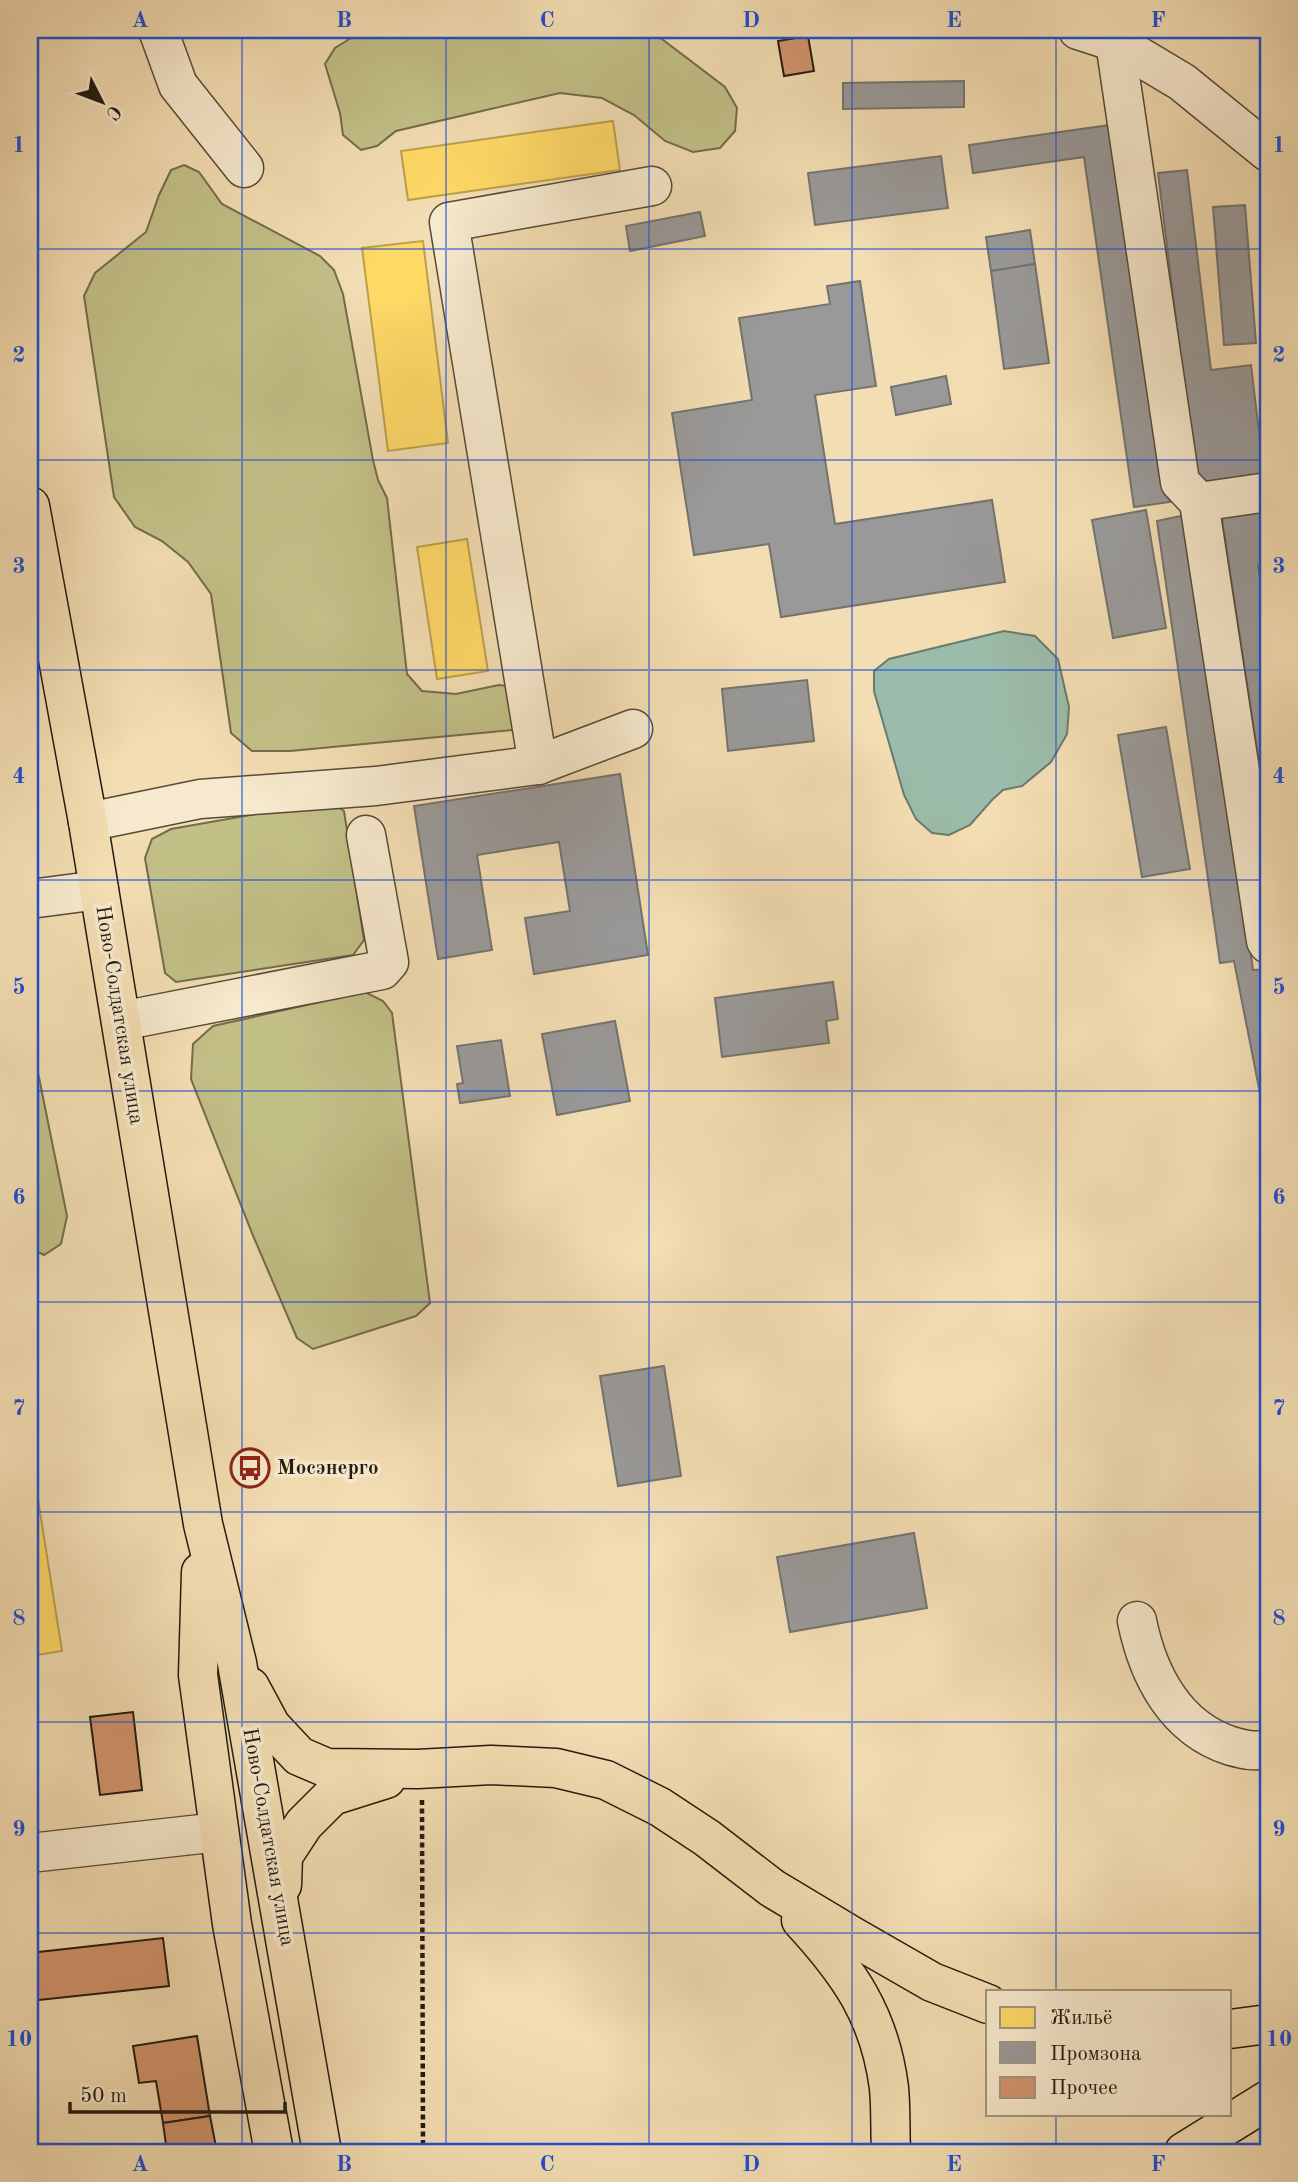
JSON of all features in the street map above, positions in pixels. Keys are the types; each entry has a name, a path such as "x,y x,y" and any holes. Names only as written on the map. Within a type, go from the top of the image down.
{"main road":[{"name":"Ново-Солдатская улица","path":"30,506 88,822 203,1524 237,1663 322,2152"},
{"name":"Ново-Солдатская улица","path":"203,1524 198,1675 232,1924 274,2152"},
{"path":"237,1663 271,1726 299,1756 327,1768 420,1782"},
{"path":"281,1909 283,1856 304,1824 332,1796 420,1782 491,1765 555,1768 606,1780 660,1807 707,1838 772,1888 932,1982 986,2003"},
{"path":"772,1888 833,1955 861,1995 877,2037 889,2087 891,2152"},
{"path":"1232,2029 1268,2024"},
{"path":"1184,2152 1268,2100"}],"street":[{"path":"158,30 178,85 244,168"},
{"path":"1078,30 1115,42 1182,82 1268,152"},
{"path":"1115,42 1180,482 1199,502 1268,944"},
{"path":"538,765 449,222 652,186"},
{"path":"1199,502 1268,492"},
{"path":"88,822 200,799 376,786 538,765 633,729"},
{"path":"121,1021 382,970 389,962 366,835"},
{"path":"30,899 99,890"},
{"path":"1137,1621 1143,1652 1160,1690 1185,1718 1213,1740 1239,1748 1262,1751 1268,1748"},
{"path":"30,1853 219,1832"}],"path":[{"path":"420,1782 423,2152"}],"shaded area":[{"path":"364,30 382,34 405,30 650,30 725,87 737,108 735,131 720,148 693,152 665,141 634,115 602,98 560,93 396,131 377,146 361,150 343,135 340,113 325,64 335,48"},
{"path":"184,165 199,172 222,204 320,256 334,270 343,294 373,460 378,480 387,498 407,674 422,691 456,694 499,685 515,687 523,708 512,730 290,751 252,751 231,733 211,594 188,562 162,541 135,527 114,497 84,296 95,273 146,232 171,170"},
{"path":"1004,631 1035,636 1058,659 1069,707 1067,734 1051,762 1022,786 1003,790 970,825 949,835 932,833 916,819 904,795 874,691 874,671 889,659"},
{"path":"329,801 344,811 364,940 353,955 176,982 165,973 145,858 152,839 171,829"},
{"path":"365,992 383,1001 392,1013 430,1303 416,1316 313,1349 297,1338 191,1079 193,1044 213,1026"},
{"path":"30,1033 67,1216 61,1244 44,1255 30,1248"}],"building: Жильё":[{"path":"613,121 620,170 408,200 401,151"},
{"path":"423,241 448,443 388,451 362,248"},
{"path":"467,539 488,671 437,679 417,547"},
{"path":"30,1449 62,1651 30,1656"},
{"path":"30,1757 37,1807 30,1808"}],"building: Промзона":[{"path":"964,81 964,107 843,109 843,83"},
{"path":"1117,124 1170,502 1134,507 1084,157 973,173 969,145"},
{"path":"941,156 948,208 815,225 808,173"},
{"path":"1187,170 1211,370 1251,365 1265,482 1197,490 1158,173"},
{"path":"1245,205 1256,343 1224,345 1213,207"},
{"path":"700,212 705,236 630,251 626,226"},
{"path":"1030,230 1035,264 991,271 986,237"},
{"path":"1035,264 1049,363 1004,369 991,271"},
{"path":"860,281 876,386 815,395 835,524 992,500 1005,582 781,617 769,544 694,555 672,413 752,400 739,318 830,304 827,286"},
{"path":"946,376 951,404 896,415 891,387"},
{"path":"1267,506 1268,563 1258,565 1268,631 1268,822 1221,512"},
{"path":"1146,510 1166,628 1113,638 1092,520"},
{"path":"1190,514 1253,970 1268,969 1268,1134 1234,961 1220,963 1157,521"},
{"path":"807,680 814,741 728,751 722,689"},
{"path":"1166,727 1190,869 1142,877 1118,735"},
{"path":"620,774 648,955 534,974 525,918 570,911 559,842 477,855 492,950 438,959 414,806"},
{"path":"833,982 838,1019 826,1021 829,1043 722,1057 715,998"},
{"path":"615,1021 630,1101 557,1115 542,1034"},
{"path":"501,1040 510,1096 460,1103 457,1084 463,1083 457,1046"},
{"path":"664,1366 681,1476 618,1486 600,1376"},
{"path":"914,1533 927,1608 790,1632 777,1557"}],"building: Прочее":[{"path":"808,36 814,71 784,76 778,41"},
{"path":"133,1712 142,1790 100,1795 90,1717"},
{"path":"163,1938 169,1986 30,2001 30,1953"},
{"path":"197,2036 210,2116 163,2123 156,2081 139,2083 133,2046"},
{"path":"210,2116 217,2152 167,2152 163,2123"}],"place":[{"name":"Мосэнерго","path":"250,1468"}]}
